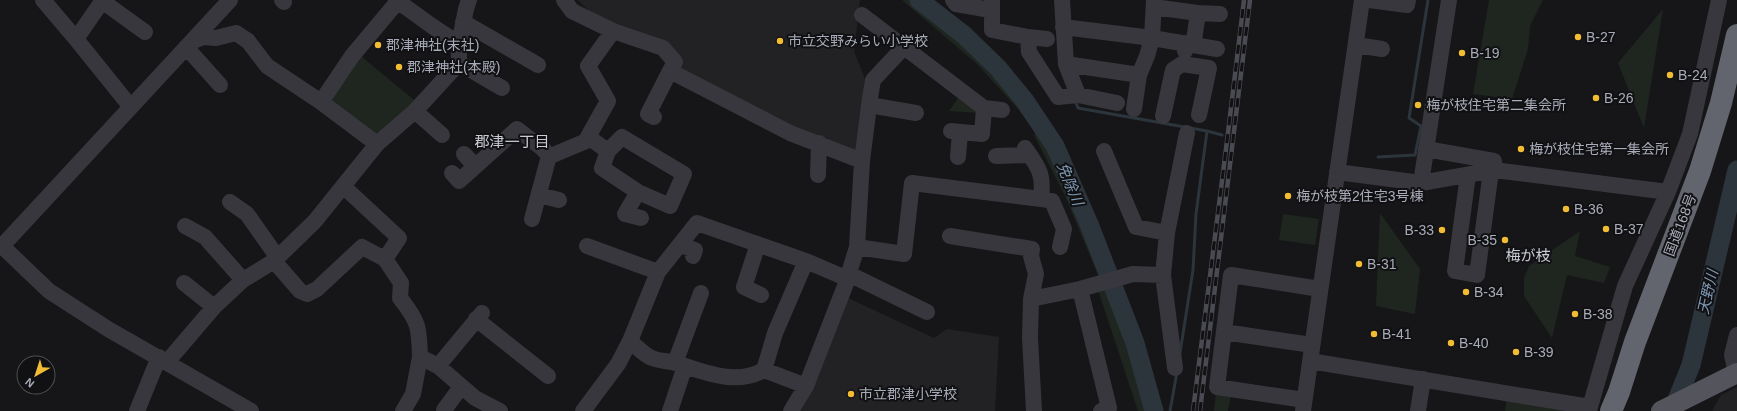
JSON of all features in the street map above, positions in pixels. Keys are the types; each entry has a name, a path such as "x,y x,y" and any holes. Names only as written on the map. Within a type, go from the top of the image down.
{"highway":[{"name":"国道168号","path":"1611,411 1619,392 1635,342 1700,171 1721,103 1737,35"}],"main road":[{"path":"1661,411 1716,382 1737,373"}],"street":[{"path":"43,0 130,106"},
{"path":"137,411 163,359 243,280 276,259 315,221 344,187 377,144 415,111 459,63 459,44 469,0"},
{"path":"564,0 572,11 613,31 663,48 675,62 648,114"},
{"path":"953,0 956,4 992,5 992,30 1047,39"},
{"path":"1062,0 1066,64 1073,96"},
{"path":"1320,289 1231,275 1217,387 1303,405 1310,361 1362,0"},
{"path":"1369,0 1408,5 1408,0"},
{"path":"1420,183 1449,0"},
{"path":"1310,361 1590,407 1625,286 1668,192 1690,134 1719,0"},
{"path":"76,39 102,1 145,32"},
{"path":"321,102 352,56 397,1 459,44"},
{"path":"222,3 190,44 130,106 1,246 49,291 108,329 163,359 251,411"},
{"path":"1134,109 1139,75 1147,56 1152,38 1154,3 1198,13 1220,14"},
{"path":"1186,44 1194,40 1198,13"},
{"path":"862,15 904,47 934,75 984,108 1002,110"},
{"path":"463,22 538,65"},
{"path":"1063,27 1152,38 1217,49"},
{"path":"608,151 588,137 608,100 588,66 613,31"},
{"path":"190,44 203,37 216,38 236,33 248,41 267,66 321,102 377,144"},
{"path":"1028,37 1029,52 1058,97 1073,96 1117,102"},
{"path":"190,44 220,85"},
{"path":"1182,64 1186,44"},
{"path":"1356,45 1382,49"},
{"path":"792,411 806,386 858,247 862,161 873,80 904,47"},
{"path":"459,63 502,88"},
{"path":"1066,64 1139,75"},
{"path":"1163,116 1173,70 1182,64 1209,68 1199,115"},
{"path":"670,71 790,133 862,161"},
{"path":"869,105 916,113"},
{"path":"958,156 956,131 982,134 984,108"},
{"path":"415,111 442,135"},
{"path":"459,181 518,129 541,140 549,156 532,219"},
{"path":"1175,368 1175,331 1163,275 1167,234 1181,196 1187,133"},
{"path":"622,137 684,174 670,206 638,192 602,168 608,151 622,137"},
{"path":"549,156 553,156 591,139"},
{"path":"818,175 819,144"},
{"path":"1426,149 1494,162 1477,275 1455,271 1468,175"},
{"path":"1104,151 1136,227 1167,234"},
{"path":"996,156 1027,152 1040,172 1043,183 1041,199"},
{"path":"464,154 475,166"},
{"path":"1337,172 1420,183 1492,171 1668,192"},
{"path":"858,247 909,255 914,216 912,183 993,190 1052,202 1064,229 1059,241"},
{"path":"344,187 399,238 385,260"},
{"path":"638,192 618,212 641,218"},
{"path":"539,195 560,200"},
{"path":"230,202 250,210 276,259 300,291 307,294 317,289 362,247 385,260 401,283 400,298 413,315 419,329 420,357 413,394 403,411"},
{"path":"582,408 618,364 630,341 658,272 697,224 900,294 927,312"},
{"path":"185,226 205,237 209,249 243,280"},
{"path":"950,236 994,239 1032,246 1031,256 1036,274 1031,299 1030,338 1034,411"},
{"path":"758,244 744,288 761,295"},
{"path":"680,245 695,250 693,256"},
{"path":"587,246 613,251 658,272"},
{"path":"630,341 651,357 716,376 737,378 758,374 764,370 775,333 806,261"},
{"path":"1031,299 1080,289 1132,274 1163,275"},
{"path":"184,283 214,307"},
{"path":"1080,289 1109,408 1101,411"},
{"path":"670,411 680,365 701,300"},
{"path":"438,366 479,316 527,355 548,376"},
{"path":"1224,332 1312,345"},
{"path":"1737,335 1732,355 1737,373"},
{"path":"420,357 438,366 461,388 475,398 500,411"},
{"path":"764,370 806,386"},
{"path":"1418,411 1423,379"},
{"path":"444,410 461,388"}],"shaded area":[{"path":"578,0 860,0 854,51 865,79 857,152 790,127 681,71 677,62 588,10"},
{"path":"902,0 914,0 997,69 1038,124 1032,128 1018,109 977,64"},
{"path":"1489,0 1543,0 1530,26 1528,49 1512,99 1473,94"},
{"path":"1663,9 1644,128 1618,63"},
{"path":"356,52 419,104 377,144 321,102"},
{"path":"960,95 979,113 949,111"},
{"path":"1041,131 1060,165 1106,273 1098,275 1065,196 1034,135"},
{"path":"1380,213 1420,269 1415,314 1376,306"},
{"path":"1283,214 1319,219 1315,245 1279,240"},
{"path":"1580,231 1575,256 1610,267 1604,283 1567,275 1552,338 1524,296 1524,278 1529,266"},
{"path":"1112,287 1133,342 1151,411 1138,411 1098,290"},
{"path":"848,298 934,338 947,329 999,337 995,411 801,411 816,382"},
{"path":"1737,387 1737,411 1712,411 1721,395"},
{"path":"1216,392 1231,395 1228,411 1214,411"},
{"path":"1507,397 1587,411 1505,411"}],"waterway":[{"name":"免除川","path":"919,0 964,35 998,68 1025,101 1055,146 1089,224 1135,343 1154,411"},
{"path":"1378,157 1415,155 1421,126 1409,118 1428,0"},
{"path":"1075,100 1078,108 1222,135"},
{"path":"1180,353 1193,270 1196,214 1207,131"},
{"name":"天野川","path":"1669,411 1676,402 1691,365 1737,170"},
{"path":"1170,411 1177,372"}],"railway":[{"path":"1193,411 1244,0"},
{"path":"1200,411 1250,0"}],"place":[{"name":"B-27","path":"1578,37"},
{"name":"市立交野みらい小学校","path":"780,41"},
{"name":"郡津神社(末社)","path":"378,45"},
{"name":"B-19","path":"1462,53"},
{"name":"郡津神社(本殿)","path":"399,67"},
{"name":"B-24","path":"1670,75"},
{"name":"B-26","path":"1596,98"},
{"name":"梅が枝住宅第二集会所","path":"1418,105"},
{"name":"梅が枝住宅第一集会所","path":"1521,149"},
{"name":"梅が枝第2住宅3号棟","path":"1288,196"},
{"name":"B-36","path":"1566,209"},
{"name":"B-37","path":"1606,229"},
{"name":"B-33","path":"1442,230"},
{"name":"B-35","path":"1505,240"},
{"name":"B-31","path":"1359,264"},
{"name":"B-34","path":"1466,292"},
{"name":"B-38","path":"1575,314"},
{"name":"B-41","path":"1374,334"},
{"name":"B-40","path":"1451,343"},
{"name":"B-39","path":"1516,352"},
{"name":"市立郡津小学校","path":"851,394"}],"district":[{"name":"郡津一丁目","path":"512,142"},
{"name":"梅が枝","path":"1528,256"}]}
